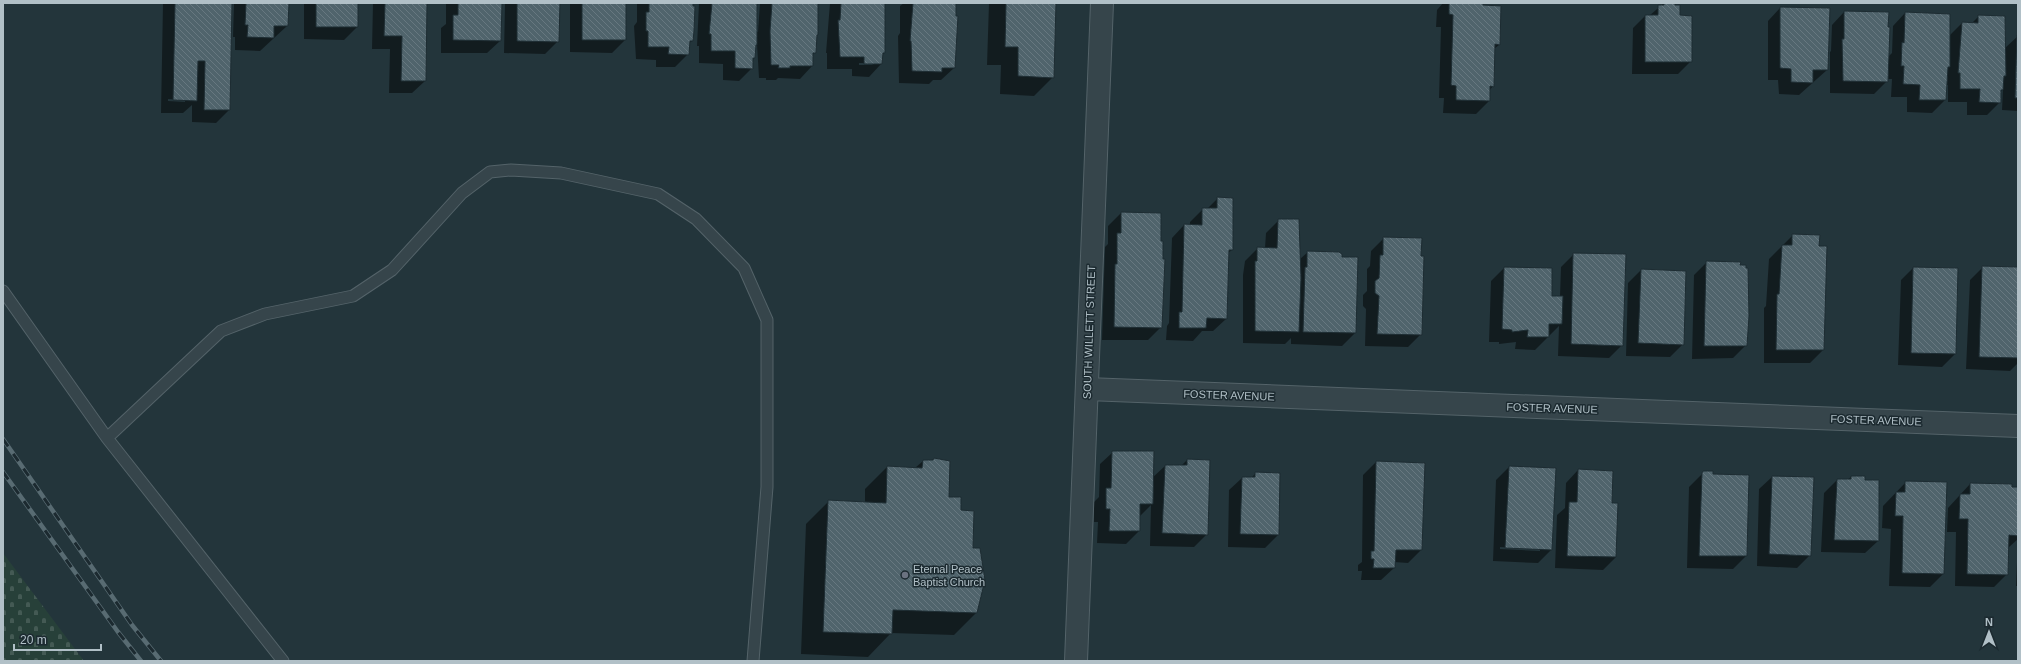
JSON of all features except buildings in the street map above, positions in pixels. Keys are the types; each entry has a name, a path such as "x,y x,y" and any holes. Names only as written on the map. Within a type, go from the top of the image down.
{"street":[{"name":"SOUTH WILLETT STREET","path":"1076,661 1102,3"},
{"name":"FOSTER AVENUE","path":"1086,389 2018,426"}],"lane":[{"path":"107,438 221,331 265,314 353,296 392,270 462,193 490,172 512,170 561,173 658,194 696,219 744,268 767,320 767,487 753,661"},
{"path":"3,291 107,438 283,661"}],"green space":[{"path":"3,553 84,661 3,661"}],"railway":[{"path":"3,439 132,625 161,661"},
{"path":"3,472 118,632 141,661"}],"place":[{"name":"Eternal Peace Baptist Church","path":"905,575"}]}
